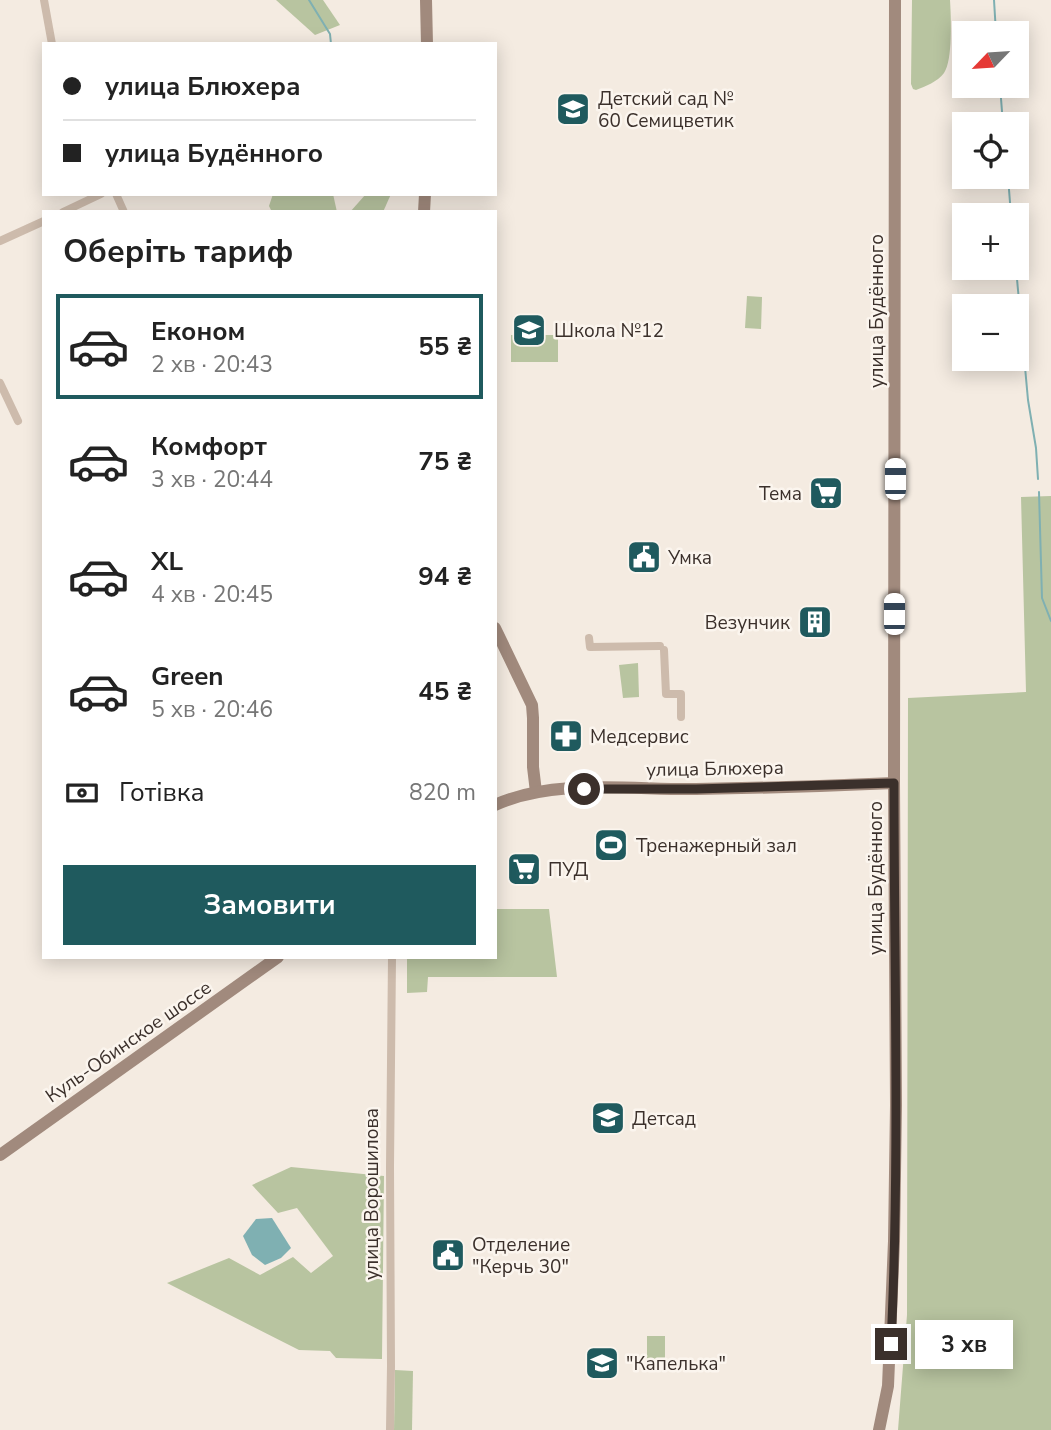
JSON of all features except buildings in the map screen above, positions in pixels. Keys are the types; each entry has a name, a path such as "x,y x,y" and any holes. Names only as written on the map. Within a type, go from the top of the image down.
{"main road":[{"path":"426,0 427,42"},
{"name":"улица Будённого","path":"879,1426 888,1386 896,1091 895,0"},
{"path":"497,632 532,705 536,792 497,804"},
{"name":"улица Блюхера","path":"536,792 560,789 696,789 894,783"},
{"name":"Куль-Обинское шоссе","path":"0,1155 275,959"}],"street":[{"path":"44,0 52,42"},
{"path":"68,210 98,196"},
{"path":"0,241 42,222"},
{"path":"0,383 18,421"},
{"path":"589,638 590,647 662,648 666,694 681,694 681,717"},
{"name":"улица Ворошилова","path":"390,1430 392,959"}],"green space":[{"path":"276,0 323,0 340,25 315,35"},
{"path":"912,0 950,0 951,27 947,67 938,79 916,90 911,84"},
{"path":"272,196 333,196 337,210 271,210 269,206"},
{"path":"364,196 390,196 384,210 352,210"},
{"path":"747,296 762,297 761,329 745,328"},
{"path":"511,335 558,335 558,362 511,362"},
{"path":"1051,496 1051,1430 898,1430 907,1315 908,698 1026,692 1021,497"},
{"path":"638,663 639,697 623,698 619,665"},
{"path":"497,909 549,909 557,977 428,977 427,992 407,993 407,959 497,959"},
{"path":"291,1167 384,1176 382,1359 336,1358 330,1351 299,1350 167,1283 229,1258 260,1275 293,1257 311,1273 333,1256 297,1208 278,1213 252,1185"},
{"path":"647,1336 665,1336 665,1365 647,1366"},
{"path":"395,1370 413,1371 412,1430 394,1430"}],"water":[{"path":"272,1218 291,1248 281,1258 265,1265 252,1255 243,1236 256,1219"}],"waterway":[{"path":"309,0 330,34 331,42"},
{"path":"994,0 995,21"},
{"path":"1001,98 1002,112"},
{"path":"1009,189 1010,203"},
{"path":"1017,280 1038,479"},
{"path":"1039,492 1042,598 1051,621"}],"place":[{"name":"Детский сад № 60 Семицветик","path":"573,109"},
{"name":"Школа №12","path":"529,330"},
{"name":"Тема","path":"826,493"},
{"name":"Умка","path":"644,557"},
{"name":"Везунчик","path":"815,622"},
{"name":"Медсервис","path":"566,736"},
{"name":"Тренажерный зал","path":"611,845"},
{"name":"ПУД","path":"524,869"},
{"name":"Детсад","path":"608,1118"},
{"name":"Отделение \"Керчь 30\"","path":"448,1255"},
{"name":"\"Капелька\"","path":"602,1363"}],"route":[{"path":"584,789 696,789 894,783 896,1105 891,1344"}]}
